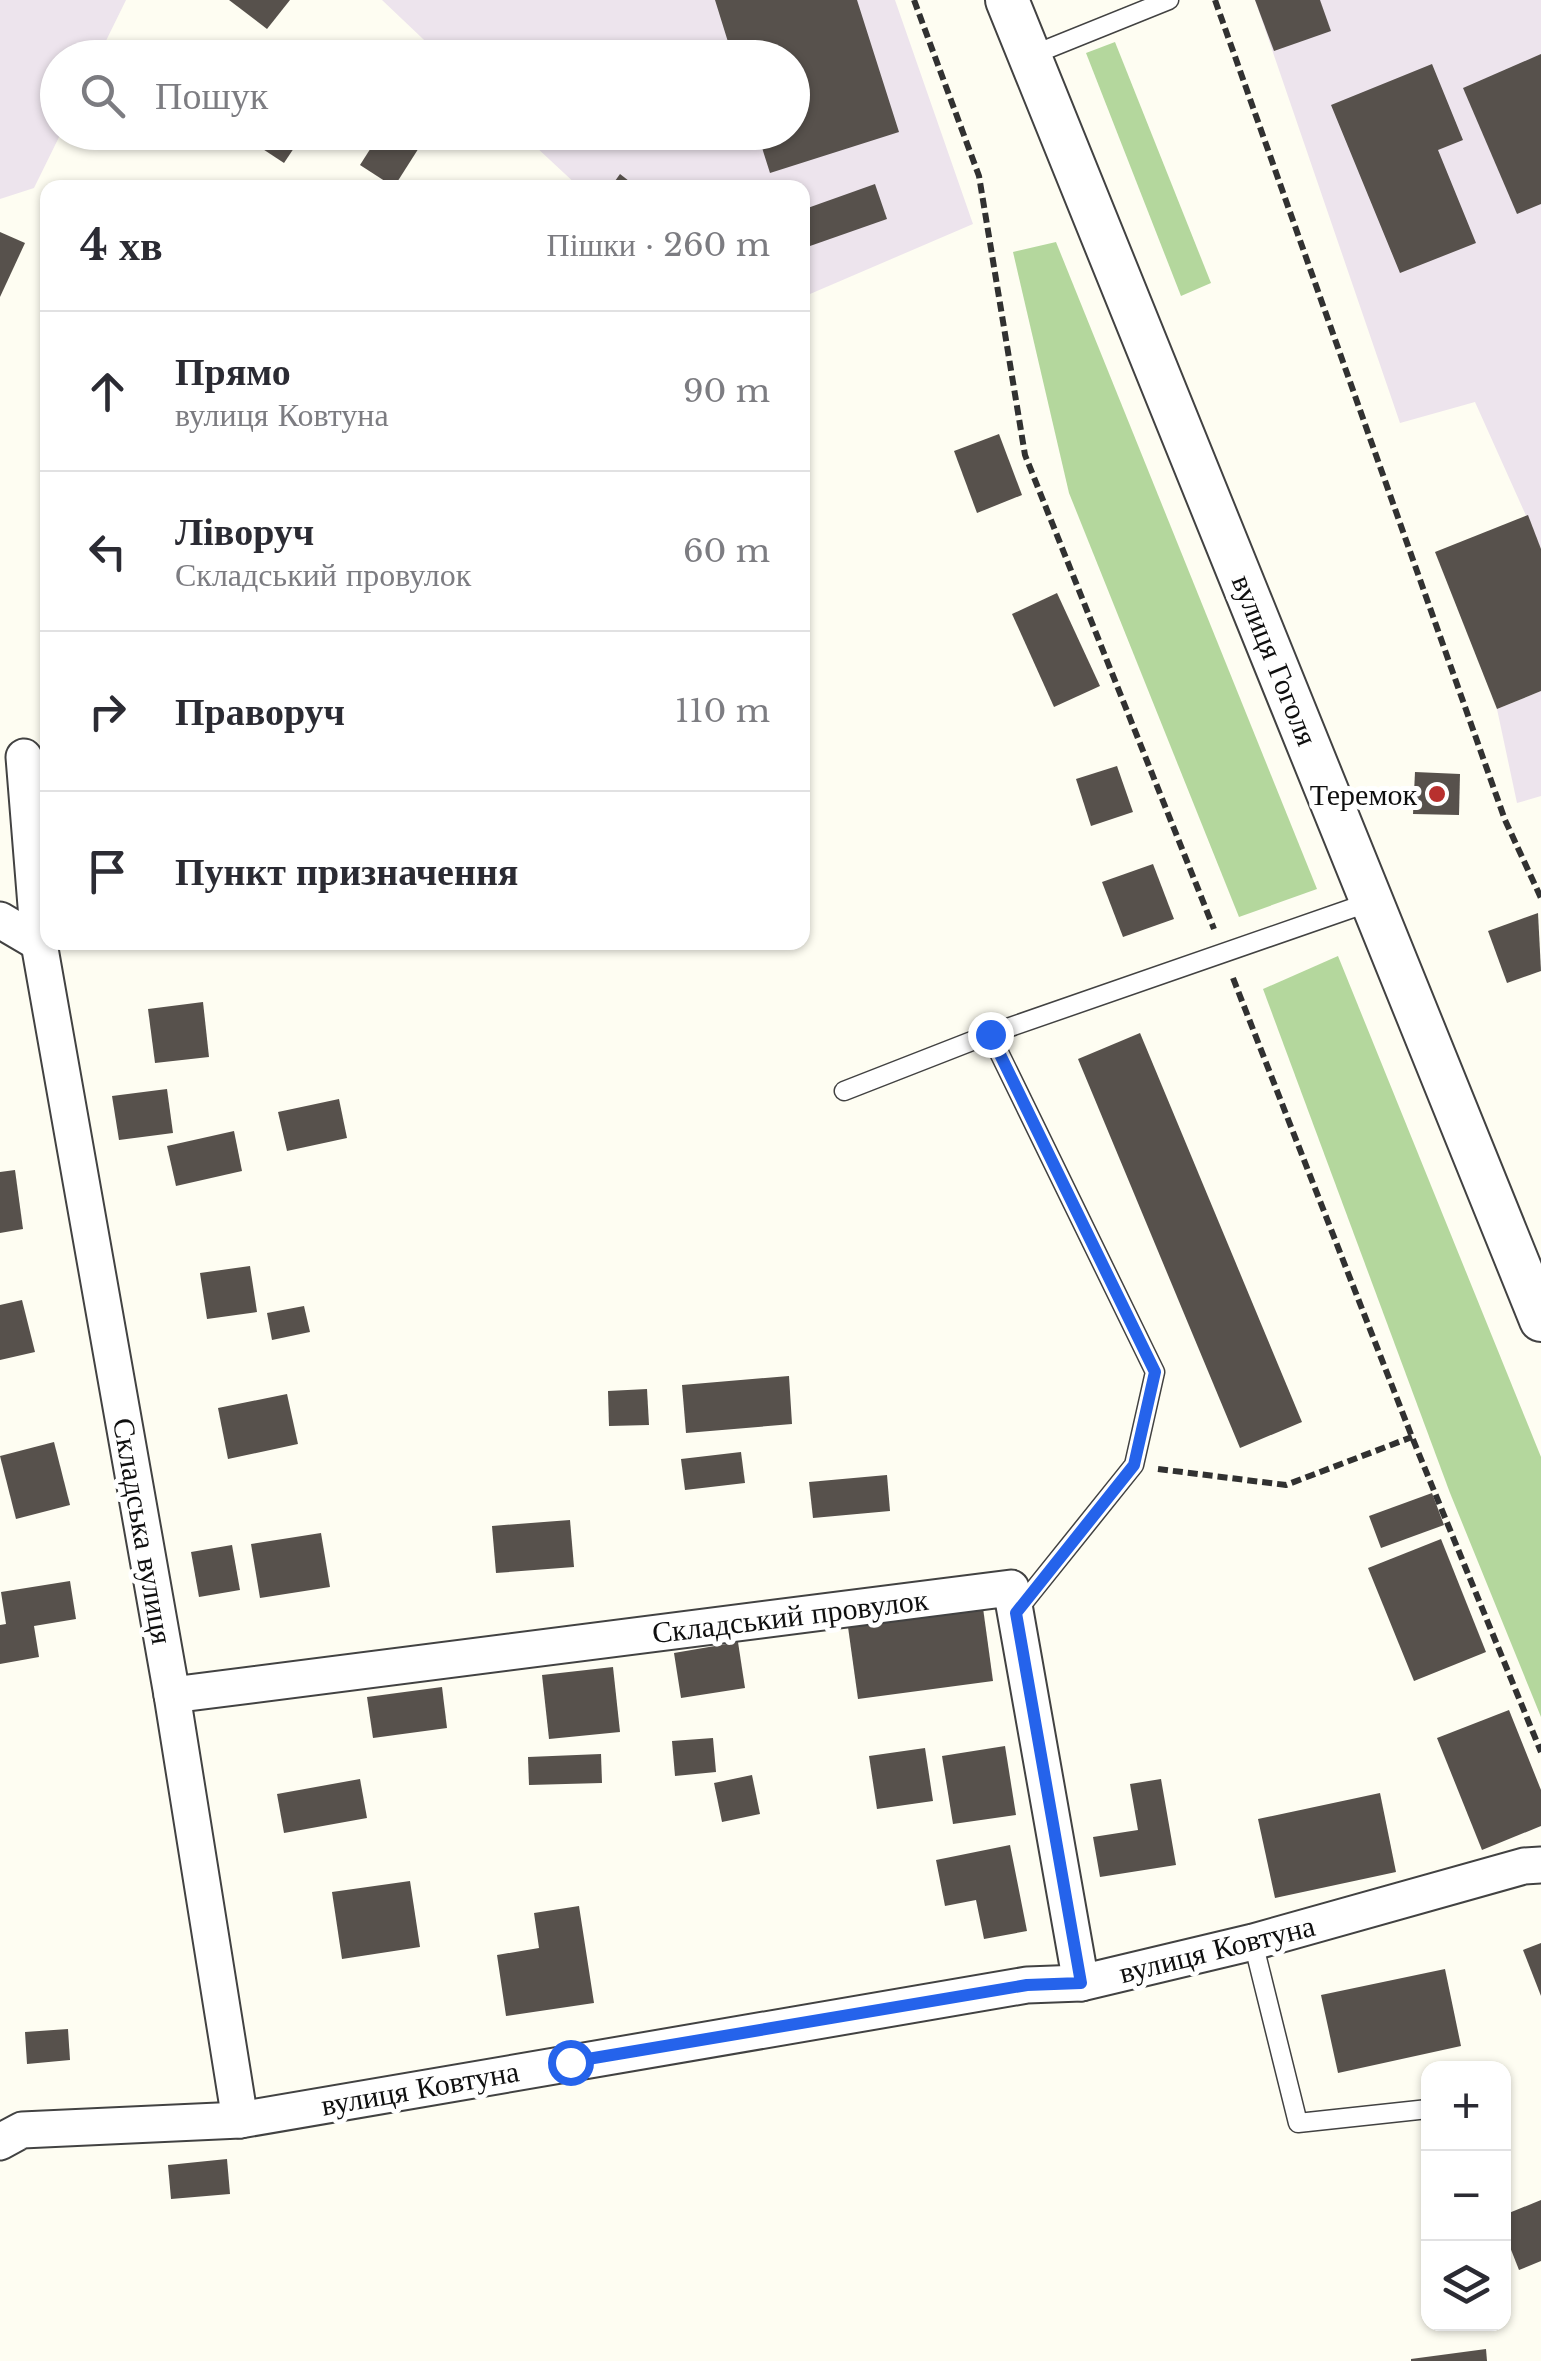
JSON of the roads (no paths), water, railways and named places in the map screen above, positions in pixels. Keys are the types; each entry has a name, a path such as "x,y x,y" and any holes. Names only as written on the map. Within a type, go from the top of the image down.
{"street":[{"name":"вулиця Гоголя","path":"1007,0 1536,1297"},
{"name":"Складська вулиця","path":"24,756 40,949"},
{"path":"0,920 39,943"},
{"name":"Складська вулиця","path":"40,950 172,1695 240,2120"},
{"name":"Складський провулок","path":"172,1695 1011,1588 1016,1613"},
{"path":"1016,1613 1081,1983"},
{"name":"вулиця Ковтуна","path":"0,2142 22,2130 240,2120 1027,1985 1081,1983 1253,1942 1524,1866 1541,1865"}],"lane":[{"path":"1029,56 1169,0"},
{"path":"844,1091 990,1034 1374,900"},
{"path":"990,1034 1155,1372 1134,1465 1016,1613"},
{"path":"1253,1942 1298,2123 1421,2110"}],"place":[{"name":"Теремок","path":"1437,794"}]}
